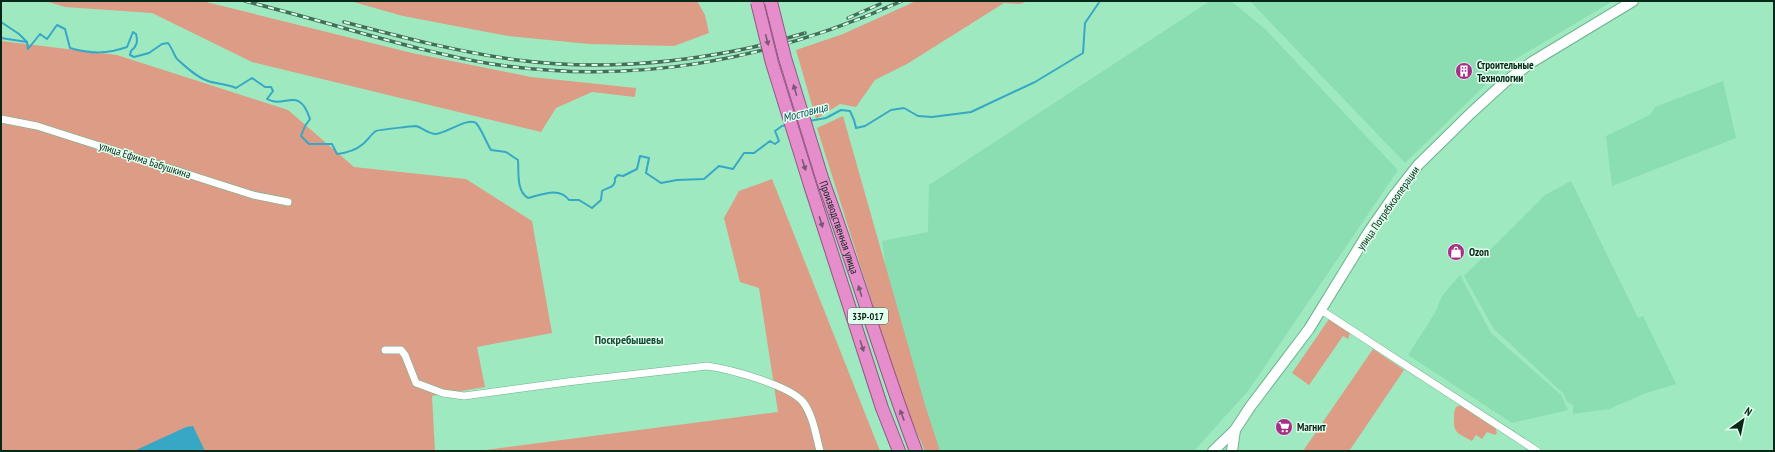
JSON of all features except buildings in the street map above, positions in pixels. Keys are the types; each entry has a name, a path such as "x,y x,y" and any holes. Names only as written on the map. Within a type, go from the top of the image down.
{"highway":[{"name":"Производственная улица","path":"770,1 785,58 823,181 895,395 916,451"},
{"name":"Производственная улица","path":"757,2 772,63 810,185 882,408 899,451"}],"main road":[{"name":"улица Потребкооперации","path":"1213,451 1235,430 1321,310 1368,233 1418,165 1489,96 1532,62 1633,1"},
{"path":"1232,451 1235,430"}],"street":[{"name":"улица Ефима Бабушкина","path":"1,119 37,126 253,195 288,202"},
{"path":"1321,310 1537,451"},
{"path":"386,350 401,350 405,355 416,383 443,393 464,396 567,382 707,366 722,368 772,384 799,398 809,413 820,451"}],"shaded area":[{"path":"45,1 202,1 412,53 531,77 636,88 635,97 592,92 556,108 541,132 252,62 152,13 65,7"},
{"path":"350,1 697,1 705,15 709,33 674,46 589,44 508,36 403,16"},
{"path":"916,1 1028,1 1020,4 1004,3 907,64 875,80 856,107 840,104 816,119 796,50 843,34"},
{"path":"1210,1 1231,1 1265,29 1398,170 1248,391 1194,451 936,451 895,339 882,241 928,232 929,185"},
{"path":"1250,1 1613,1 1507,64 1405,163"},
{"path":"1,41 117,55 288,110 354,167 466,179 532,221 552,333 477,347 485,387 432,396 435,451 1,451"},
{"path":"1723,81 1736,138 1612,186 1606,136 1650,115 1655,107"},
{"path":"843,116 925,405 940,451 925,451 904,404 817,128"},
{"path":"772,179 880,451 478,451 778,412 759,288 740,282 724,218 739,191"},
{"path":"1571,181 1638,318 1643,316 1676,384 1646,393 1609,409 1573,414 1573,405 1567,402 1564,394 1494,329 1464,276 1545,195"},
{"path":"1460,275 1491,333 1561,395 1568,410 1512,423 1408,355 1435,313 1442,296"},
{"path":"1329,319 1350,333 1348,339 1343,336 1309,385 1292,373"},
{"path":"1373,349 1404,370 1354,444 1349,451 1303,451"},
{"path":"1461,405 1495,427 1497,433 1495,435 1487,432 1482,439 1476,435 1472,441 1458,433 1454,424 1454,413 1456,407"}],"water":[{"path":"193,426 205,451 134,451 186,427"}],"waterway":[{"name":"Мостовица","path":"809,121 826,118 841,110 850,111 856,128 865,126 891,110 904,108 918,116 932,117 971,112 1035,82 1083,53 1085,23 1100,1"},
{"path":"1,22 19,34 27,42"},
{"name":"Мостовица","path":"1,38 27,42 28,49 40,34 47,39 57,25 65,29 70,48 85,51 106,52 127,47 133,32 136,34 137,42 130,55 134,57 149,53 162,44 168,43 177,59 199,77 211,82 236,88 252,78 265,87 271,87 273,91 267,99 280,102 296,100 301,103 306,109 310,119 301,136 309,144 332,144 337,154 357,148 376,131 416,126 430,133 436,134 468,122 473,122 478,125 491,150 506,152 518,160 520,186 524,195 528,198 555,192 560,193 569,200 579,200 592,208 601,200 602,191 611,187 618,175 623,176 637,169 640,156 649,158 646,173 661,183 677,180 704,179 719,166 733,169 744,153 754,153 770,141 775,144 779,141 775,131 782,126 787,125"}],"railway":[{"path":"245,1 401,44 474,61 546,70 598,72 650,69 702,63 752,53 802,39 852,22 902,1"},
{"path":"848,18 880,4"},
{"path":"344,22 408,39 473,53 517,60 575,65 633,64 721,54 770,43 805,33"}],"place":[{"name":"Строительные Технологии","path":"1464,71"},
{"name":"Ozon","path":"1456,252"},
{"name":"Магнит","path":"1284,427"}],"district":[{"name":"Поскребышевы","path":"629,339"}]}
